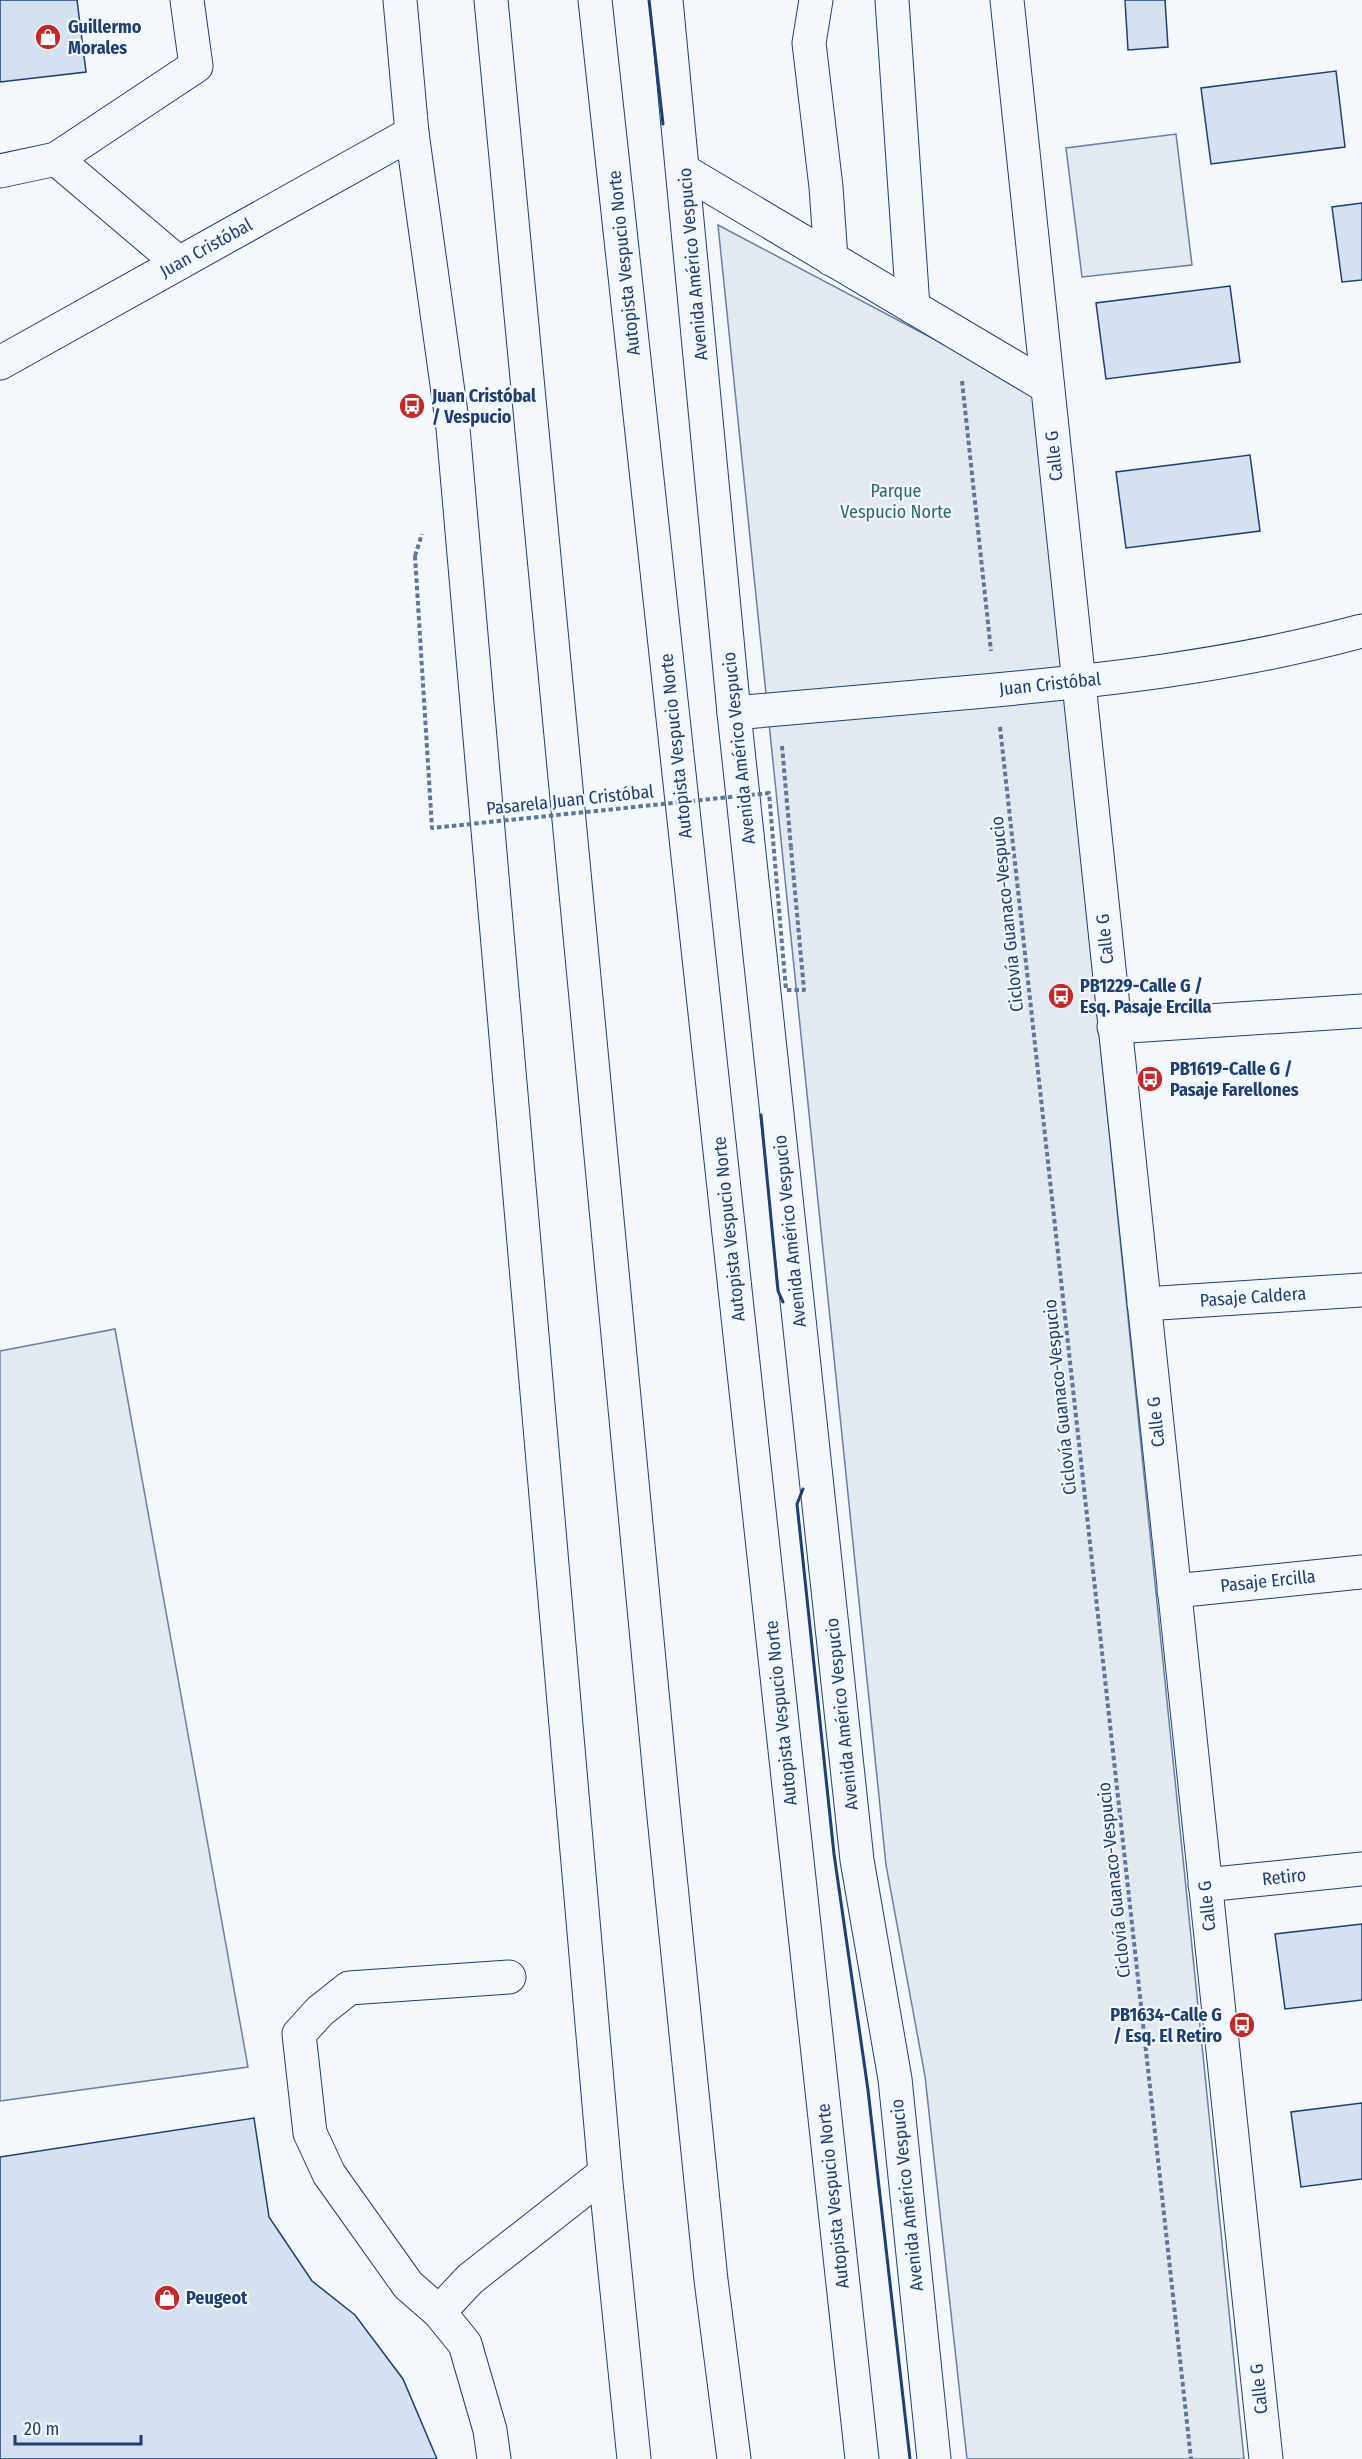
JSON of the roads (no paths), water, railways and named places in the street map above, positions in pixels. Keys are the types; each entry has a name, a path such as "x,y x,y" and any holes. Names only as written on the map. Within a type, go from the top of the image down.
{"main road":[{"path":"0,171 56,159 196,66 187,0"},
{"path":"400,0 412,133 453,428 605,2173 634,2459"},
{"path":"491,0 661,1785 711,2280 734,2459"},
{"name":"Autopista Vespucio Norte","path":"595,0 862,2459"},
{"name":"Avenida Américo Vespucio","path":"666,0 734,713 857,1860 895,2079 934,2459"},
{"path":"816,0 809,43 826,187 831,259"},
{"path":"892,0 914,307"},
{"name":"Calle G","path":"1007,0 1266,2459"},
{"name":"Juan Cristóbal","path":"0,363 412,133"},
{"path":"56,159 179,263"},
{"path":"684,171 1046,386"},
{"name":"Juan Cristóbal","path":"734,713 1078,682 1216,664 1311,645 1362,631"},
{"path":"1114,1027 1362,1011"},
{"name":"Pasaje Caldera","path":"1144,1304 1362,1290"},
{"name":"Pasaje Ercilla","path":"1174,1591 1362,1572"},
{"name":"Retiro","path":"1205,1885 1362,1869"},
{"path":"494,2459 490,2430 465,2344 439,2312 408,2285 329,2174 310,2133 299,2034 320,2011 349,1988 509,1977"},
{"path":"439,2312 470,2278 605,2173"},
{"path":"711,2280 711,2459"}],"place":[{"name":"Guillermo Morales","path":"48,37"},
{"name":"Juan Cristóbal / Vespucio","path":"412,406"},
{"name":"PB1229-Calle G / Esq. Pasaje Ercilla","path":"1061,996"},
{"name":"PB1619-Calle G / Pasaje Farellones","path":"1150,1079"},
{"name":"PB1634-Calle G / Esq. El Retiro","path":"1242,2025"},
{"name":"Peugeot","path":"167,2298"}],"park label":[{"name":"Parque Vespucio Norte","path":"896,501"}]}
